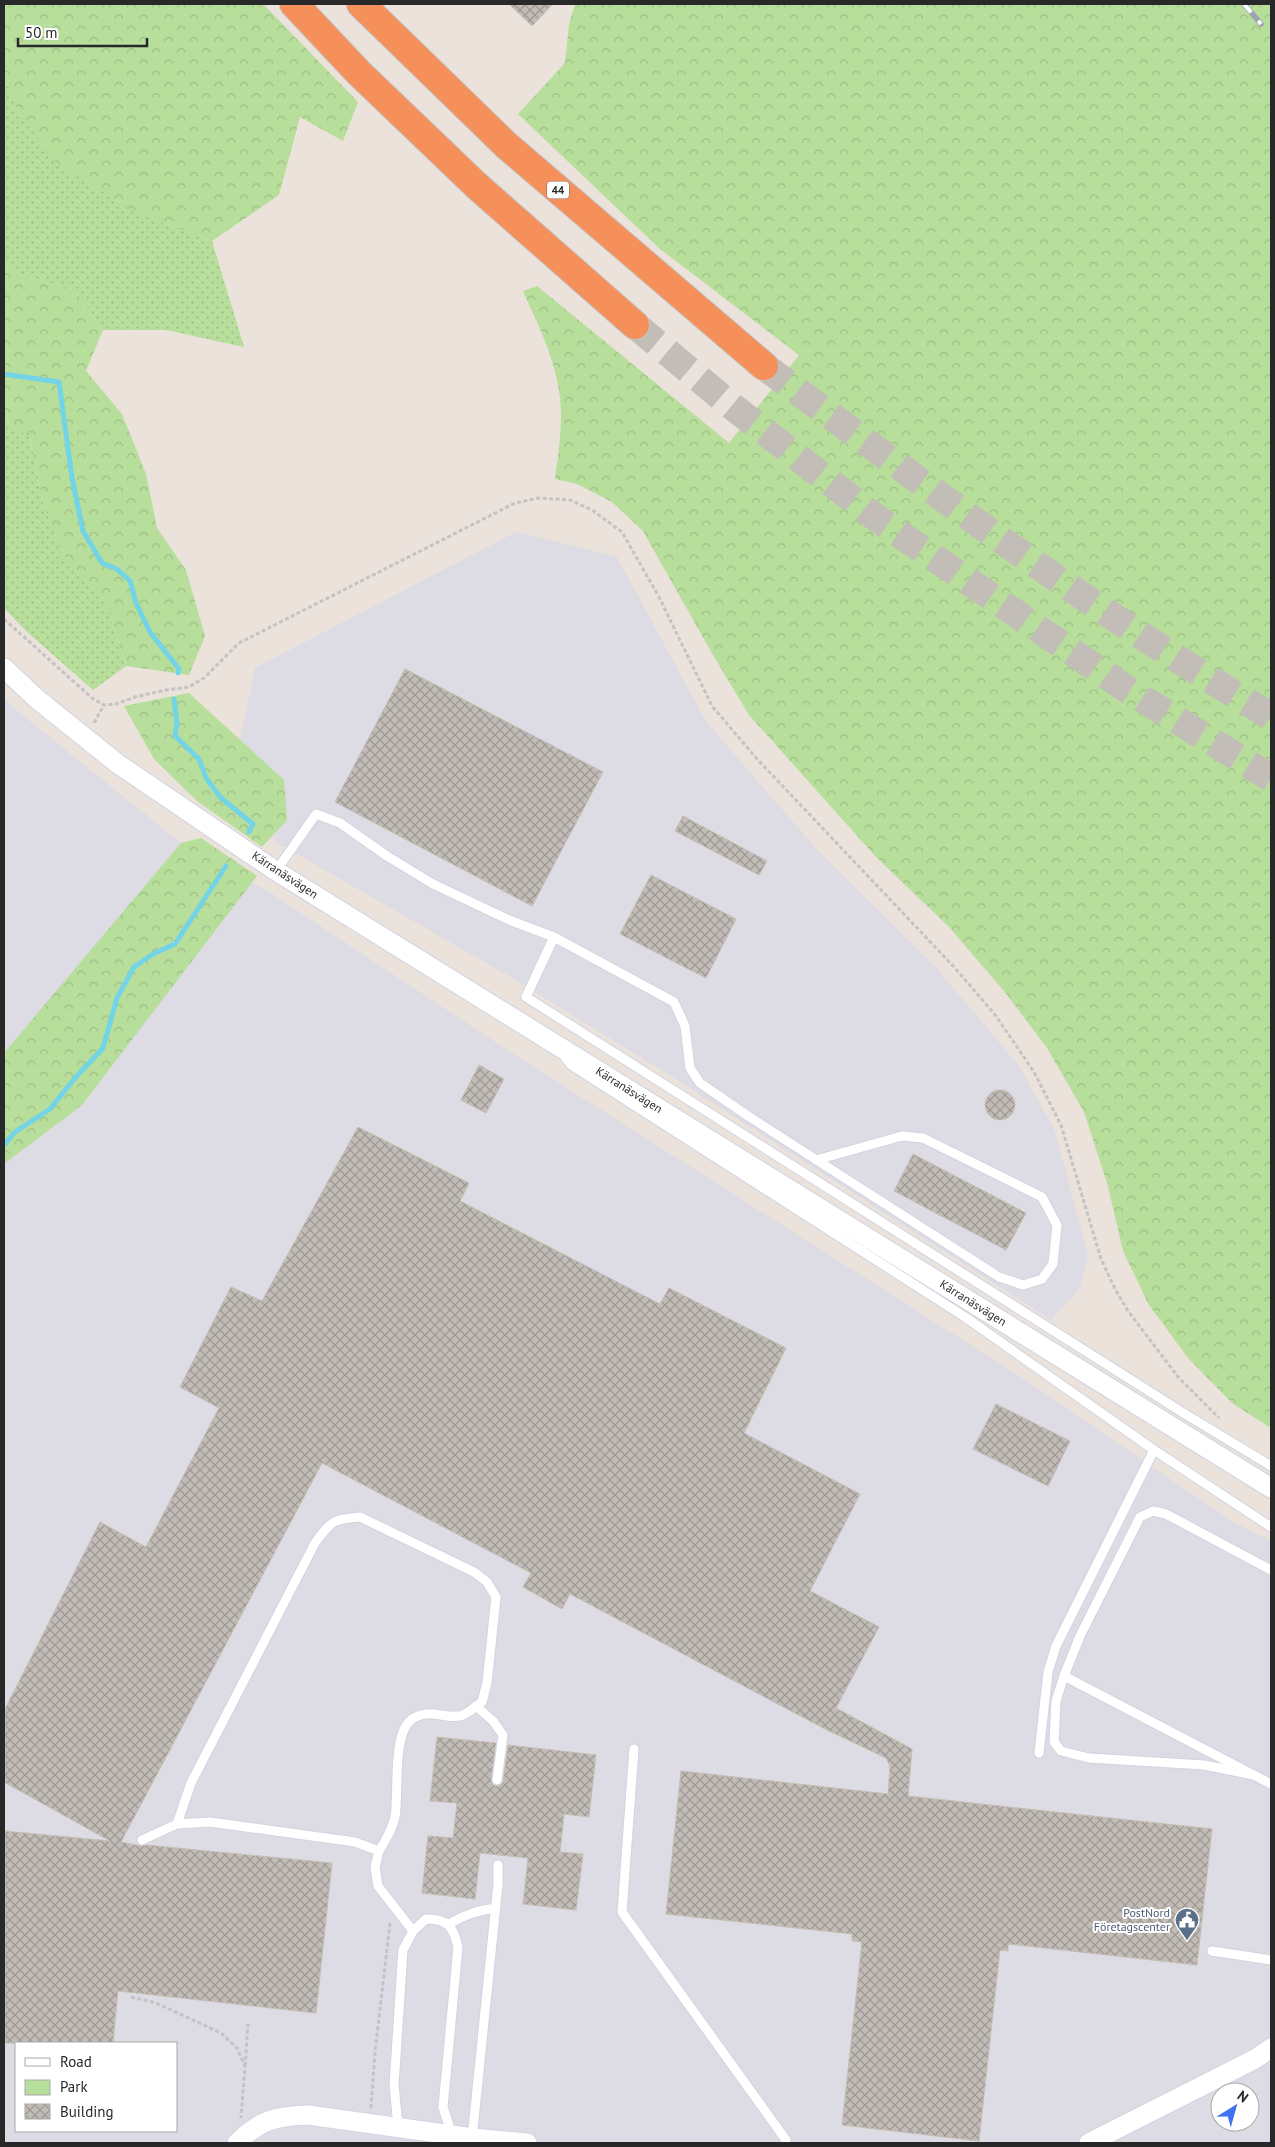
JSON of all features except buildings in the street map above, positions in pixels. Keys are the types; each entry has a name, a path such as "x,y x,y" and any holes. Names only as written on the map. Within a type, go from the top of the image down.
{"highway":[{"path":"294,4 359,73 477,186 635,325"},
{"name":"44","path":"361,4 506,145 764,366"}],"street":[{"name":"Kärranäsvägen","path":"4,668 37,699 104,754 276,871 1271,1488"},
{"path":"1089,2143 1255,2059 1271,2048"},
{"path":"237,2143 260,2123 282,2116 308,2115 398,2126 452,2135 472,2141 527,2143"}],"lane":[{"path":"276,871 316,814 340,822 387,856 433,884 509,920 554,937 674,1002 685,1026 690,1068 700,1084 816,1160 999,1277 1023,1285 1042,1279 1053,1264 1057,1225 1042,1197 923,1138 902,1136 816,1160"},
{"path":"554,937 526,996 1152,1393 1271,1466"},
{"path":"556,1045 571,1065 942,1302 1154,1450 1271,1527"},
{"path":"1040,1753 1048,1672 1056,1646 1154,1450"},
{"path":"1254,1775 1204,1766 1089,1758 1061,1751 1054,1742 1056,1701 1080,1636 1140,1517 1152,1511 1166,1514 1271,1570"},
{"path":"177,1824 190,1782 315,1543 330,1524 342,1518 360,1517 474,1572 487,1582 496,1597 487,1683 482,1702 462,1716 421,1714 410,1720 403,1730 396,1782 395,1815 391,1833 379,1851 374,1867 378,1886 413,1931"},
{"path":"1064,1676 1271,1784"},
{"path":"476,1706 493,1721 503,1735 498,1780"},
{"path":"634,1749 622,1912 786,2140 785,2143"},
{"path":"142,1840 177,1824 210,1822 355,1842 379,1851"},
{"path":"472,2141 496,1908 498,1865"},
{"path":"449,1924 464,1915 479,1910 496,1908"},
{"path":"398,2126 394,2085 403,1950 413,1931 426,1919 438,1919 449,1924 455,1935 458,1948 443,2107 452,2135"},
{"path":"1212,1951 1271,1960"}],"path":[{"path":"4,619 92,698 104,705 116,704 159,691 189,687 204,678 239,643 515,503 538,498 570,500 599,514 622,532 640,561 712,706 730,729 832,840 955,968 996,1016 1015,1042 1034,1072 1061,1125 1101,1260 1115,1289 1128,1311 1179,1378 1220,1419"},
{"path":"369,2123 375,2052 392,1909 394,1906"},
{"path":"131,1996 156,2003 221,2033 237,2048 245,2066"},
{"path":"237,2143 248,2024"}],"shaded area":[{"path":"516,532 617,557 705,720 818,851 934,965 1019,1066 1055,1131 1088,1256 1080,1288 1051,1320 671,1076 502,972 276,842 233,775 255,668"},
{"path":"4,697 16,710 181,843 268,891 504,1048 1024,1379 1233,1522 1271,1541 1271,2143 4,2143"}],"green space":[{"path":"4,4 263,4 358,102 343,141 300,117 279,195 212,241 133,211 54,161 17,110 4,74"},
{"path":"575,4 1271,4 1271,1428 1232,1403 1188,1358 1149,1305 1123,1251 1108,1186 1084,1112 1047,1048 1004,991 949,927 876,857 749,715 643,531 612,502 577,484 555,479 561,422 560,398 548,350 523,291 537,286 729,443 799,355 660,249 518,114 565,63 569,24"},
{"path":"4,74 17,110 133,211 212,241 244,347 166,330 103,330 74,289 20,275 4,262"},
{"path":"4,262 20,275 74,289 103,330 86,371 122,414 146,474 157,528 186,570 205,636 189,675 126,666 107,606 63,555 43,502 30,438 4,419"},
{"path":"4,419 30,438 43,502 63,555 107,606 126,666 93,690 26,631 4,608"},
{"path":"189,693 284,780 287,820 262,847 197,801 154,759 124,706"},
{"path":"201,838 257,876 82,1105 4,1164 4,1053 181,843"}],"waterway":[{"path":"4,374 59,382 72,478 83,531 102,563 117,569 130,581 136,603 150,632 179,669 178,673"},
{"path":"174,699 177,723 175,736 199,759 206,778 221,798 253,824 249,832"},
{"path":"4,1145 15,1132 50,1109 103,1048 117,998 134,967 153,954 175,944 226,866"}],"tunnel":[{"path":"635,325 733,407 879,520 1125,688 1271,778"},
{"path":"764,366 950,503 1076,592 1140,635 1271,716"}],"railway":[{"path":"1244,4 1261,24"}],"place":[{"name":"PostNord Företagscenter","path":"1187,1941"}]}
